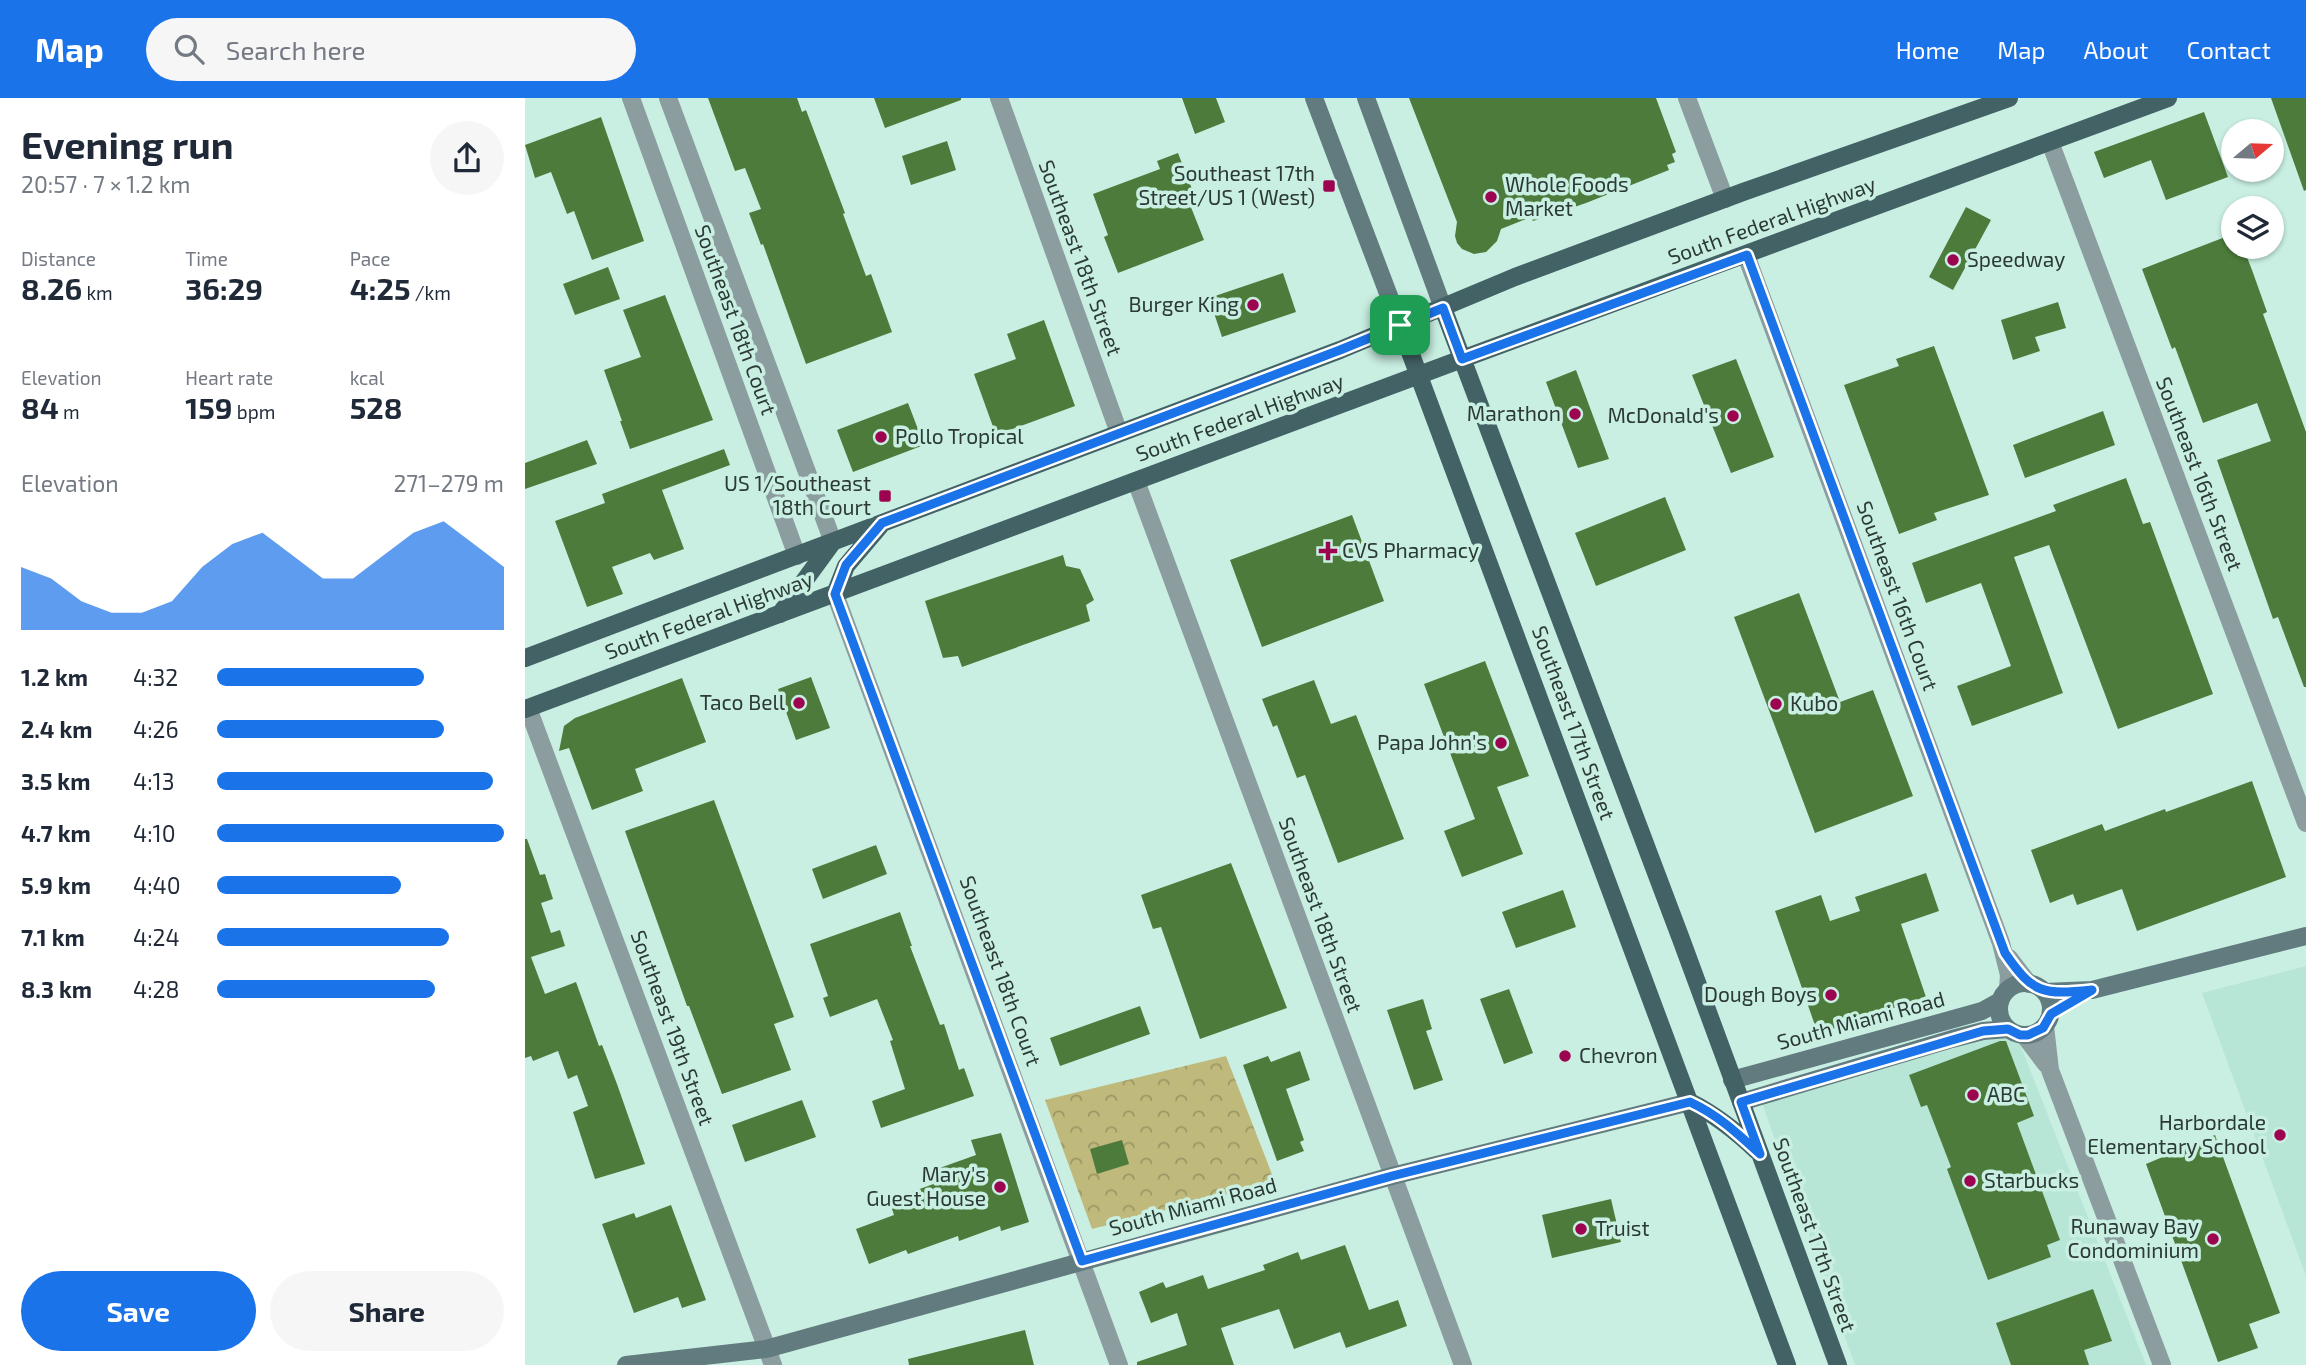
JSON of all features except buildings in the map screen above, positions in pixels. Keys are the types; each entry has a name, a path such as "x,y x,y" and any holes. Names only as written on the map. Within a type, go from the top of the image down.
{"main road":[{"name":"South Federal Highway","path":"525,658 1340,350 1515,277 2009,98"},
{"name":"South Federal Highway","path":"526,708 2168,98"},
{"name":"Southeast 17th Street","path":"1443,308 1838,1365"},
{"name":"Southeast 17th Street","path":"1400,325 1787,1365"},
{"path":"835,594 846,565 882,523"},
{"path":"780,614 833,542"},
{"path":"1690,1102 1728,1124 1760,1154"}],"street":[{"name":"Southeast 18th Court","path":"631,98 797,556"},
{"name":"Southeast 18th Court","path":"668,98 833,542"},
{"name":"Southeast 18th Street","path":"999,98 1119,433"},
{"name":"Southeast 17th Street","path":"1314,98 1400,325"},
{"name":"Southeast 17th Street","path":"1366,98 1443,308"},
{"path":"1687,98 1725,199"},
{"name":"Southeast 16th Street","path":"2050,142 2306,823"},
{"name":"Southeast 16th Court","path":"1747,255 2005,953 2009,975 2004,995"},
{"name":"Southeast 18th Street","path":"1136,481 1463,1365"},
{"name":"Southeast 18th Court","path":"835,594 1119,1365"},
{"name":"Southeast 19th Street","path":"526,708 769,1357"},
{"path":"2050,1070 2032,1044 2001,1021 1999,1013 2004,995 2015,984 2037,988 2092,990 2306,936"},
{"name":"Southeast 16th Court","path":"2005,953 2037,988"},
{"path":"2037,988 2051,1004 2044,1038 2050,1070 2162,1365"},
{"path":"2016,1032 2036,1033 2048,1020 2092,990"},
{"name":"South Miami Road","path":"1732,1080 1982,1011 2004,995"},
{"name":"South Miami Road","path":"1741,1102 1983,1031 2016,1032"},
{"name":"South Miami Road","path":"626,1365 769,1357 1082,1261 1392,1176 1690,1102"}],"shaded area":[{"name":"Harbordale Elementary School","path":"2306,966 2306,1276 2202,993"},
{"path":"2014,1029 2146,1365 1855,1365 1762,1103"}],"green space":[{"path":"1226,1056 1275,1182 1092,1229 1045,1100"}],"place":[{"name":"Southeast 17th Street/US 1 (West)","path":"1329,186"},
{"name":"Whole Foods Market","path":"1491,197"},
{"name":"Speedway","path":"1953,260"},
{"name":"Burger King","path":"1253,305"},
{"name":"Marathon","path":"1575,414"},
{"name":"McDonald's","path":"1733,416"},
{"name":"Pollo Tropical","path":"881,437"},
{"name":"US 1/Southeast 18th Court","path":"885,496"},
{"name":"CVS Pharmacy","path":"1328,551"},
{"name":"Taco Bell","path":"799,703"},
{"name":"Kubo","path":"1776,704"},
{"name":"Papa John's","path":"1501,743"},
{"name":"Dough Boys","path":"1831,995"},
{"name":"Chevron","path":"1565,1056"},
{"name":"ABC","path":"1973,1095"},
{"name":"Harbordale Elementary School","path":"2280,1135"},
{"name":"Starbucks","path":"1970,1181"},
{"name":"Mary's Guest House","path":"1000,1187"},
{"name":"Truist","path":"1581,1229"},
{"name":"Runaway Bay Condominium","path":"2213,1239"}],"route":[{"path":"1747,255 2005,953 2029,984 2034,984 2045,992 2092,990 2051,1014 2048,1022 2036,1033 2020,1035 2008,1029 1983,1031 1741,1102 1760,1154 1728,1124 1690,1102 1392,1176 1082,1261 835,594 846,565 882,523 1400,325 1443,308 1462,359 1747,255"}]}
